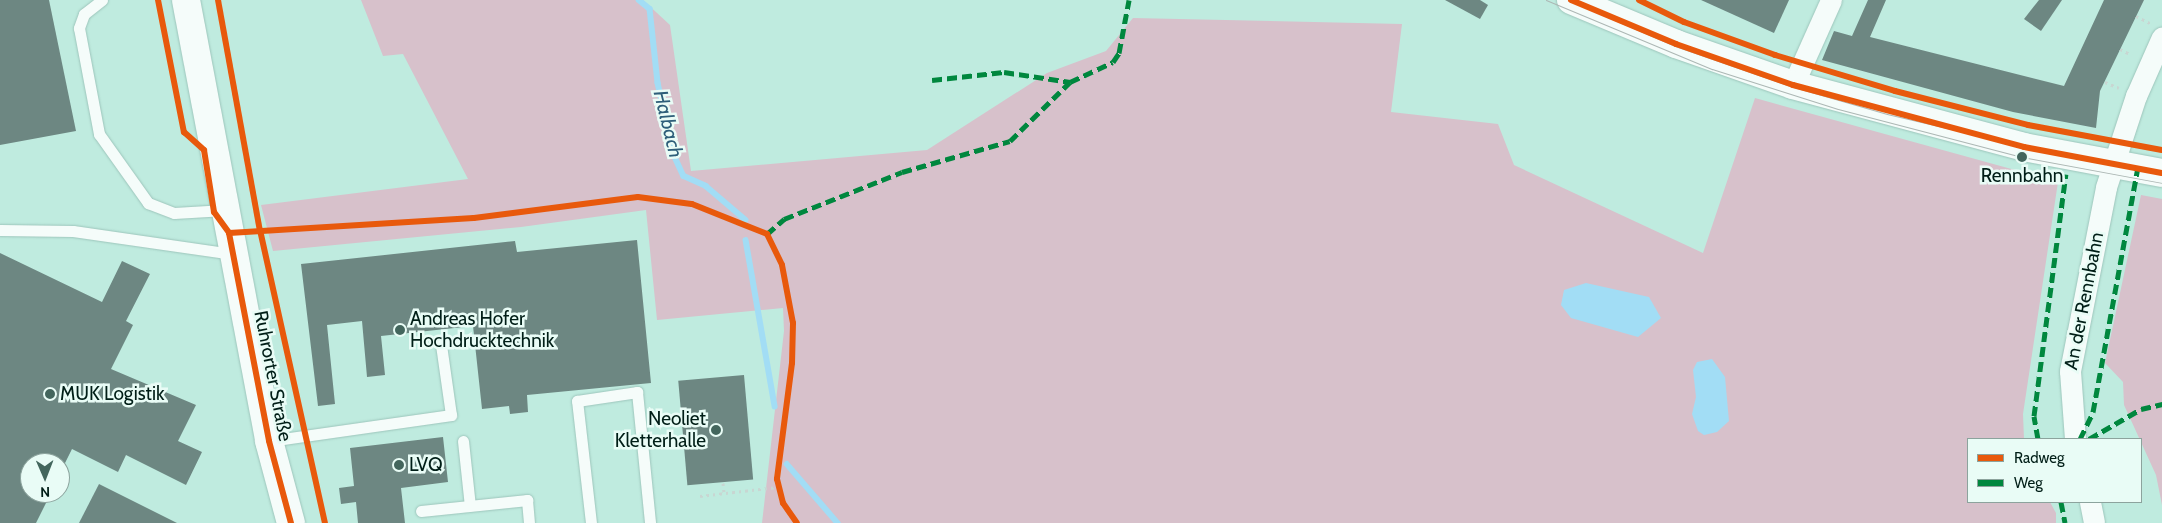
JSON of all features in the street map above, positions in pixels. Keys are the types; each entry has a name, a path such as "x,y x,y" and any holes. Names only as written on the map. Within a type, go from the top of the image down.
{"main road":[{"name":"Ruhrorter Straße","path":"186,0 269,441 291,523"},
{"path":"1571,0 1676,44 1793,85 2024,146 2162,172"}],"street":[{"path":"1793,85 1831,0"},
{"name":"An der Rennbahn","path":"2075,438 2070,409 2070,371 2106,187 2136,96 2162,37"},
{"path":"2090,503 2094,523"}],"lane":[{"path":"102,0 84,14 79,28 99,134 148,203 229,232"},
{"path":"0,230 229,232"},
{"path":"269,441 451,415 441,345"},
{"path":"591,523 577,402 637,392 650,523"},
{"path":"463,440 470,506"},
{"path":"421,511 527,500 529,523"}],"path":[{"path":"723,483 724,493"},
{"path":"700,496 778,487"}],"shaded area":[{"path":"361,0 643,0 670,25 691,171 927,150 1047,73 1106,51 1133,18 1402,24 1391,112 1498,124 1514,165 1703,253 1755,98 2058,182 2023,414 2024,438 1967,438 1967,503 2051,503 2056,513 2056,523 762,523 784,331 783,308 657,320 646,210 521,227 273,251 261,205 468,179 403,54 383,56"},
{"path":"2141,195 2162,199 2162,505 2156,475 2142,444 2142,438 2139,438 2124,405 2123,382 2105,363"}],"water":[{"path":"1586,283 1649,297 1661,318 1638,337 1571,318 1561,305 1564,290"},
{"path":"1712,359 1725,377 1729,421 1717,432 1704,435 1698,431 1692,414 1696,397 1693,370 1697,362"}],"building":[{"path":"0,0 49,0 76,131 0,145"},
{"path":"1445,0 1480,0 1488,5 1480,19"},
{"path":"1701,0 1789,0 1774,33"},
{"path":"1868,0 1886,0 1870,37 2064,86 2104,0 2144,0 2100,91 2096,128 2013,112 1822,60 1834,31 1852,36"},
{"path":"2039,0 2062,0 2041,31 2024,19"},
{"path":"637,240 651,383 527,395 528,412 510,414 509,406 482,409 473,326 381,336 385,375 367,377 362,321 327,325 335,404 318,406 301,264 515,241 517,252"},
{"name":"MUK Logistik","path":"0,253 102,302 122,261 150,274 126,321 133,325 111,369 196,405 178,441 202,452 186,485 126,455 118,472 72,449 70,453 20,453 20,503 46,503 36,523 0,523"},
{"name":"Neoliet Kletterhalle","path":"744,375 753,480 687,485 678,381"},
{"name":"LVQ","path":"443,437 448,482 401,488 405,523 358,523 356,502 341,504 339,488 354,486 350,448"},
{"path":"99,484 177,523 79,523"}],"waterway":[{"name":"Halbach","path":"639,0 650,9 658,83 674,155 684,176 706,186 746,220"},
{"name":"Halbach","path":"746,240 775,407"},
{"name":"Halbach","path":"787,464 838,523"}],"tram line":[{"path":"1546,0 1712,69 1838,109 2022,157 2162,183"},
{"path":"1568,0 1675,46 1790,86 1887,114 2079,159 2162,174"}],"marked path":[{"path":"767,234 784,219 902,172 1010,141 1070,82 1113,62 1119,53 1129,0"},
{"path":"932,80 1004,72 1070,82"},
{"path":"2080,438 2093,412 2138,168"},
{"path":"2038,438 2034,416 2066,174"},
{"path":"2091,438 2141,409 2162,404"},
{"path":"2061,503 2065,523"}],"cycle path":[{"path":"158,0 184,132 204,150 214,212 229,233 269,441 291,523"},
{"path":"218,0 260,230 325,523"},
{"path":"1571,0 1676,44 1793,85 2024,147 2162,173"},
{"path":"1639,0 1684,22 1775,55 1895,91 2028,125 2162,150"},
{"path":"229,233 474,218 638,197 692,204 767,234 782,265 793,323 792,363 777,479 783,503 797,523"}],"place":[{"name":"Rennbahn","path":"2022,157"},
{"name":"Andreas Hofer Hochdrucktechnik","path":"400,330"},
{"name":"MUK Logistik","path":"50,394"},
{"name":"Neoliet Kletterhalle","path":"716,430"},
{"name":"LVQ","path":"399,465"}]}
